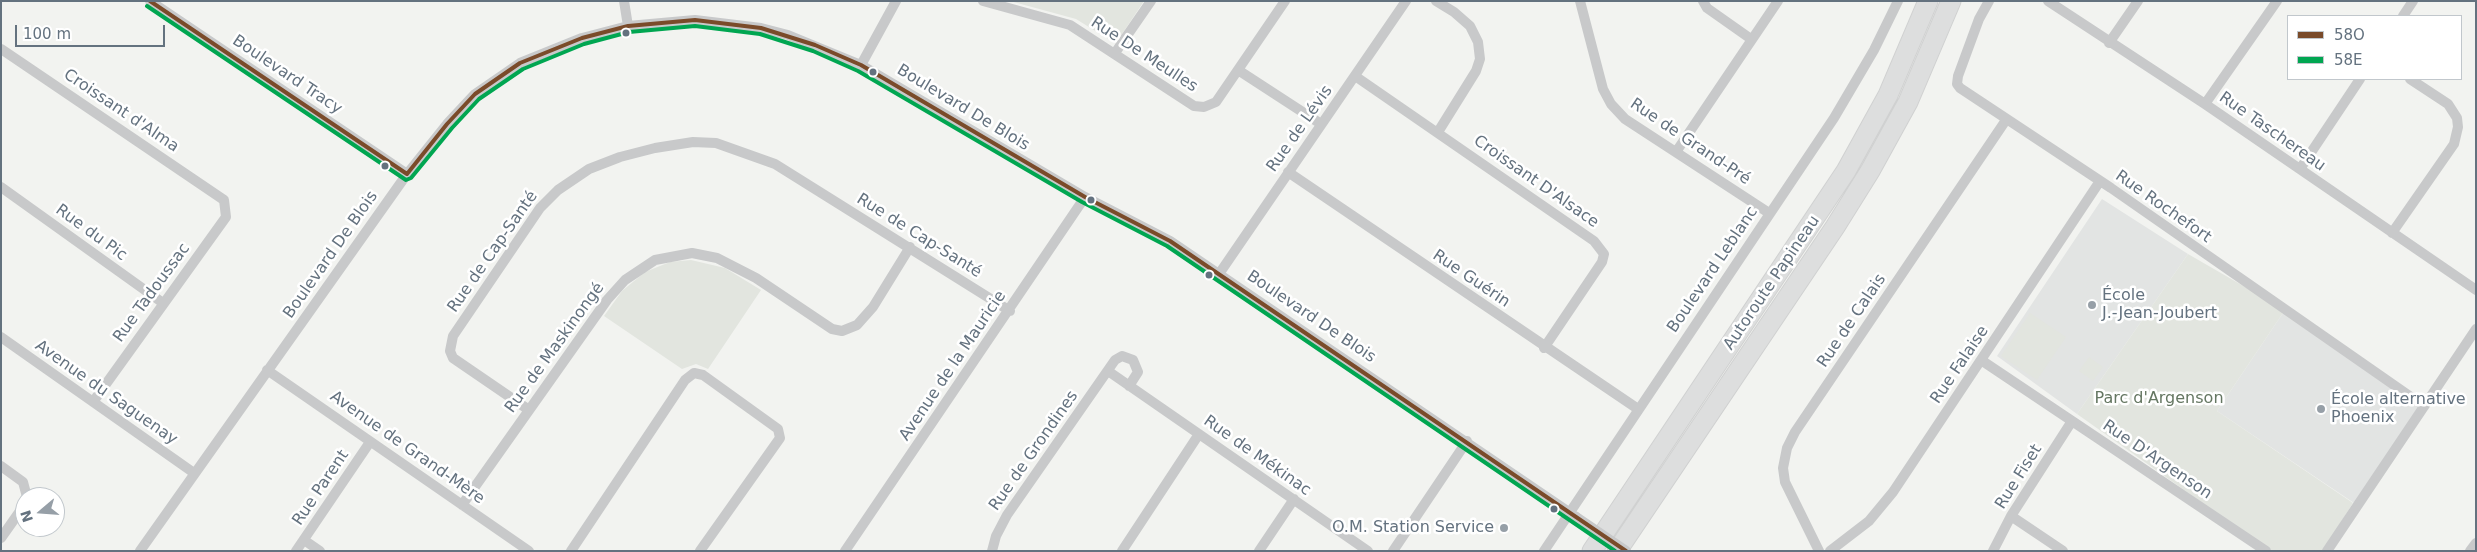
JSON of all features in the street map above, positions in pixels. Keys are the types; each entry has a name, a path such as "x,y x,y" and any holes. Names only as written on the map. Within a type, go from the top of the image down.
{"highway":[{"name":"Autoroute Papineau","path":"1592,551 1842,178 1888,95 1928,1"},
{"name":"Autoroute Papineau","path":"1617,551 1830,235 1870,171 1908,102 1950,1"}],"street":[{"name":"Boulevard Tracy","path":"150,1 407,174"},
{"path":"624,1 628,26"},
{"path":"861,65 896,1"},
{"name":"Rue De Meulles","path":"983,1 1070,25 1194,106 1204,107 1216,102 1238,70"},
{"path":"1115,53 1151,1"},
{"path":"1285,1 1238,70 1321,124"},
{"name":"Rue de Lévis","path":"1219,274 1406,1"},
{"path":"1436,1 1454,12 1470,26 1478,42 1480,59 1476,71 1438,132"},
{"name":"Rue de Grand-Pré","path":"1580,1 1603,90 1611,104 1625,119 1769,214"},
{"path":"1703,1 1707,8 1751,40"},
{"path":"1676,152 1778,1"},
{"name":"Boulevard Leblanc","path":"1544,551 1572,514 1638,409 1850,92 1898,1"},
{"name":"Rue Rochefort","path":"1989,1 1979,19 1958,76 1957,84 1962,90 2100,181 2424,406"},
{"name":"Rue Taschereau","path":"2048,1 2109,43 2205,104 2476,290"},
{"path":"2109,43 2138,1"},
{"path":"2205,104 2277,1"},
{"path":"2404,15 2413,1"},
{"name":"Boulevard De Blois","path":"140,551 407,174 447,124 475,94 520,63 582,38 628,26 695,20 761,28 815,45 861,65 1085,197 1170,241 1467,441 1626,551"},
{"name":"Croissant d'Alma","path":"1,49 224,200"},
{"name":"Croissant D'Alsace","path":"1355,76 1594,241 1604,254 1602,262 1544,348"},
{"path":"2300,169 2359,80"},
{"path":"2392,233 2454,144 2458,127 2457,118 2448,104 2412,80"},
{"name":"Rue de Calais","path":"1819,551 1784,482 1783,468 1787,448 1795,432 2006,120"},
{"name":"Rue de Cap-Santé","path":"529,410 453,358 450,351 453,336 540,208 558,190 589,169 620,157 655,148 693,142 716,143 775,164 1010,311"},
{"name":"Rue Guérin","path":"1288,172 1544,348 1638,409"},
{"name":"Rue Falaise","path":"1830,551 1861,528 1886,502 2100,181"},
{"name":"Rue du Pic","path":"1,187 163,303"},
{"name":"Avenue de la Mauricie","path":"845,551 1010,311 1085,197"},
{"name":"Rue Tadoussac","path":"93,402 226,218 224,200"},
{"name":"Rue de Maskinongé","path":"462,505 607,300 625,280 655,260 692,253 717,258 756,278 832,329 842,331 858,325 872,307 910,247"},
{"path":"2327,551 2476,329"},
{"name":"Avenue du Saguenay","path":"1,337 194,473"},
{"path":"1108,371 1115,360 1122,356 1133,360 1138,372 1129,386"},
{"name":"Rue D'Argenson","path":"1981,360 2266,551"},
{"name":"Avenue de Grand-Mère","path":"267,370 529,551"},
{"name":"Rue de Mékinac","path":"1108,371 1368,551"},
{"name":"Rue de Grondines","path":"992,551 996,536 1007,515 1108,371"},
{"path":"571,551 685,380 694,373 702,375 778,429 780,438 700,551"},
{"name":"Rue Fiset","path":"1993,551 2011,516 2072,421"},
{"path":"1122,551 1199,434"},
{"path":"1393,551 1467,441"},
{"name":"Rue Parent","path":"296,551 370,442"},
{"path":"1,466 24,482 25,487"},
{"path":"1259,551 1294,500"},
{"path":"2011,516 2063,551"},
{"path":"1,538 15,518"},
{"path":"304,540 320,551"},
{"path":"2470,551 2476,543"}],"shaded area":[{"name":"École J.-Jean-Joubert","path":"2102,199 2188,254 2077,414 1997,356"},
{"name":"École alternative Phoenix","path":"2285,310 2424,406 2357,505 2217,411"}],"green space":[{"path":"1010,1 1144,1 1118,40 1113,42 1076,19"},
{"name":"Parc d'Argenson","path":"2188,254 2285,310 2217,411 2353,503 2323,551 2270,551 2077,414"},
{"path":"691,260 725,268 761,290 708,369 696,364 682,369 604,316 622,291 645,272 670,262"},
{"path":"2030,313 2066,337 2037,380 2001,356"},
{"path":"2089,357 2103,367 2093,381 2079,371"}],"transit line":[{"name":"58O","path":"150,1 407,174 447,124 475,94 520,63 582,38 628,26 695,20 761,28 815,45 861,65 1085,197 1170,241 1626,551"},
{"name":"58E","path":"147,6 406,180 411,178 452,128 479,99 523,69 584,44 629,32 695,26 760,34 813,51 858,71 1082,202 1167,246 1615,551"}],"place":[{"name":"École J.-Jean-Joubert","path":"2092,305"},
{"name":"École alternative Phoenix","path":"2321,409"},
{"name":"O.M. Station Service","path":"1504,528"}]}
